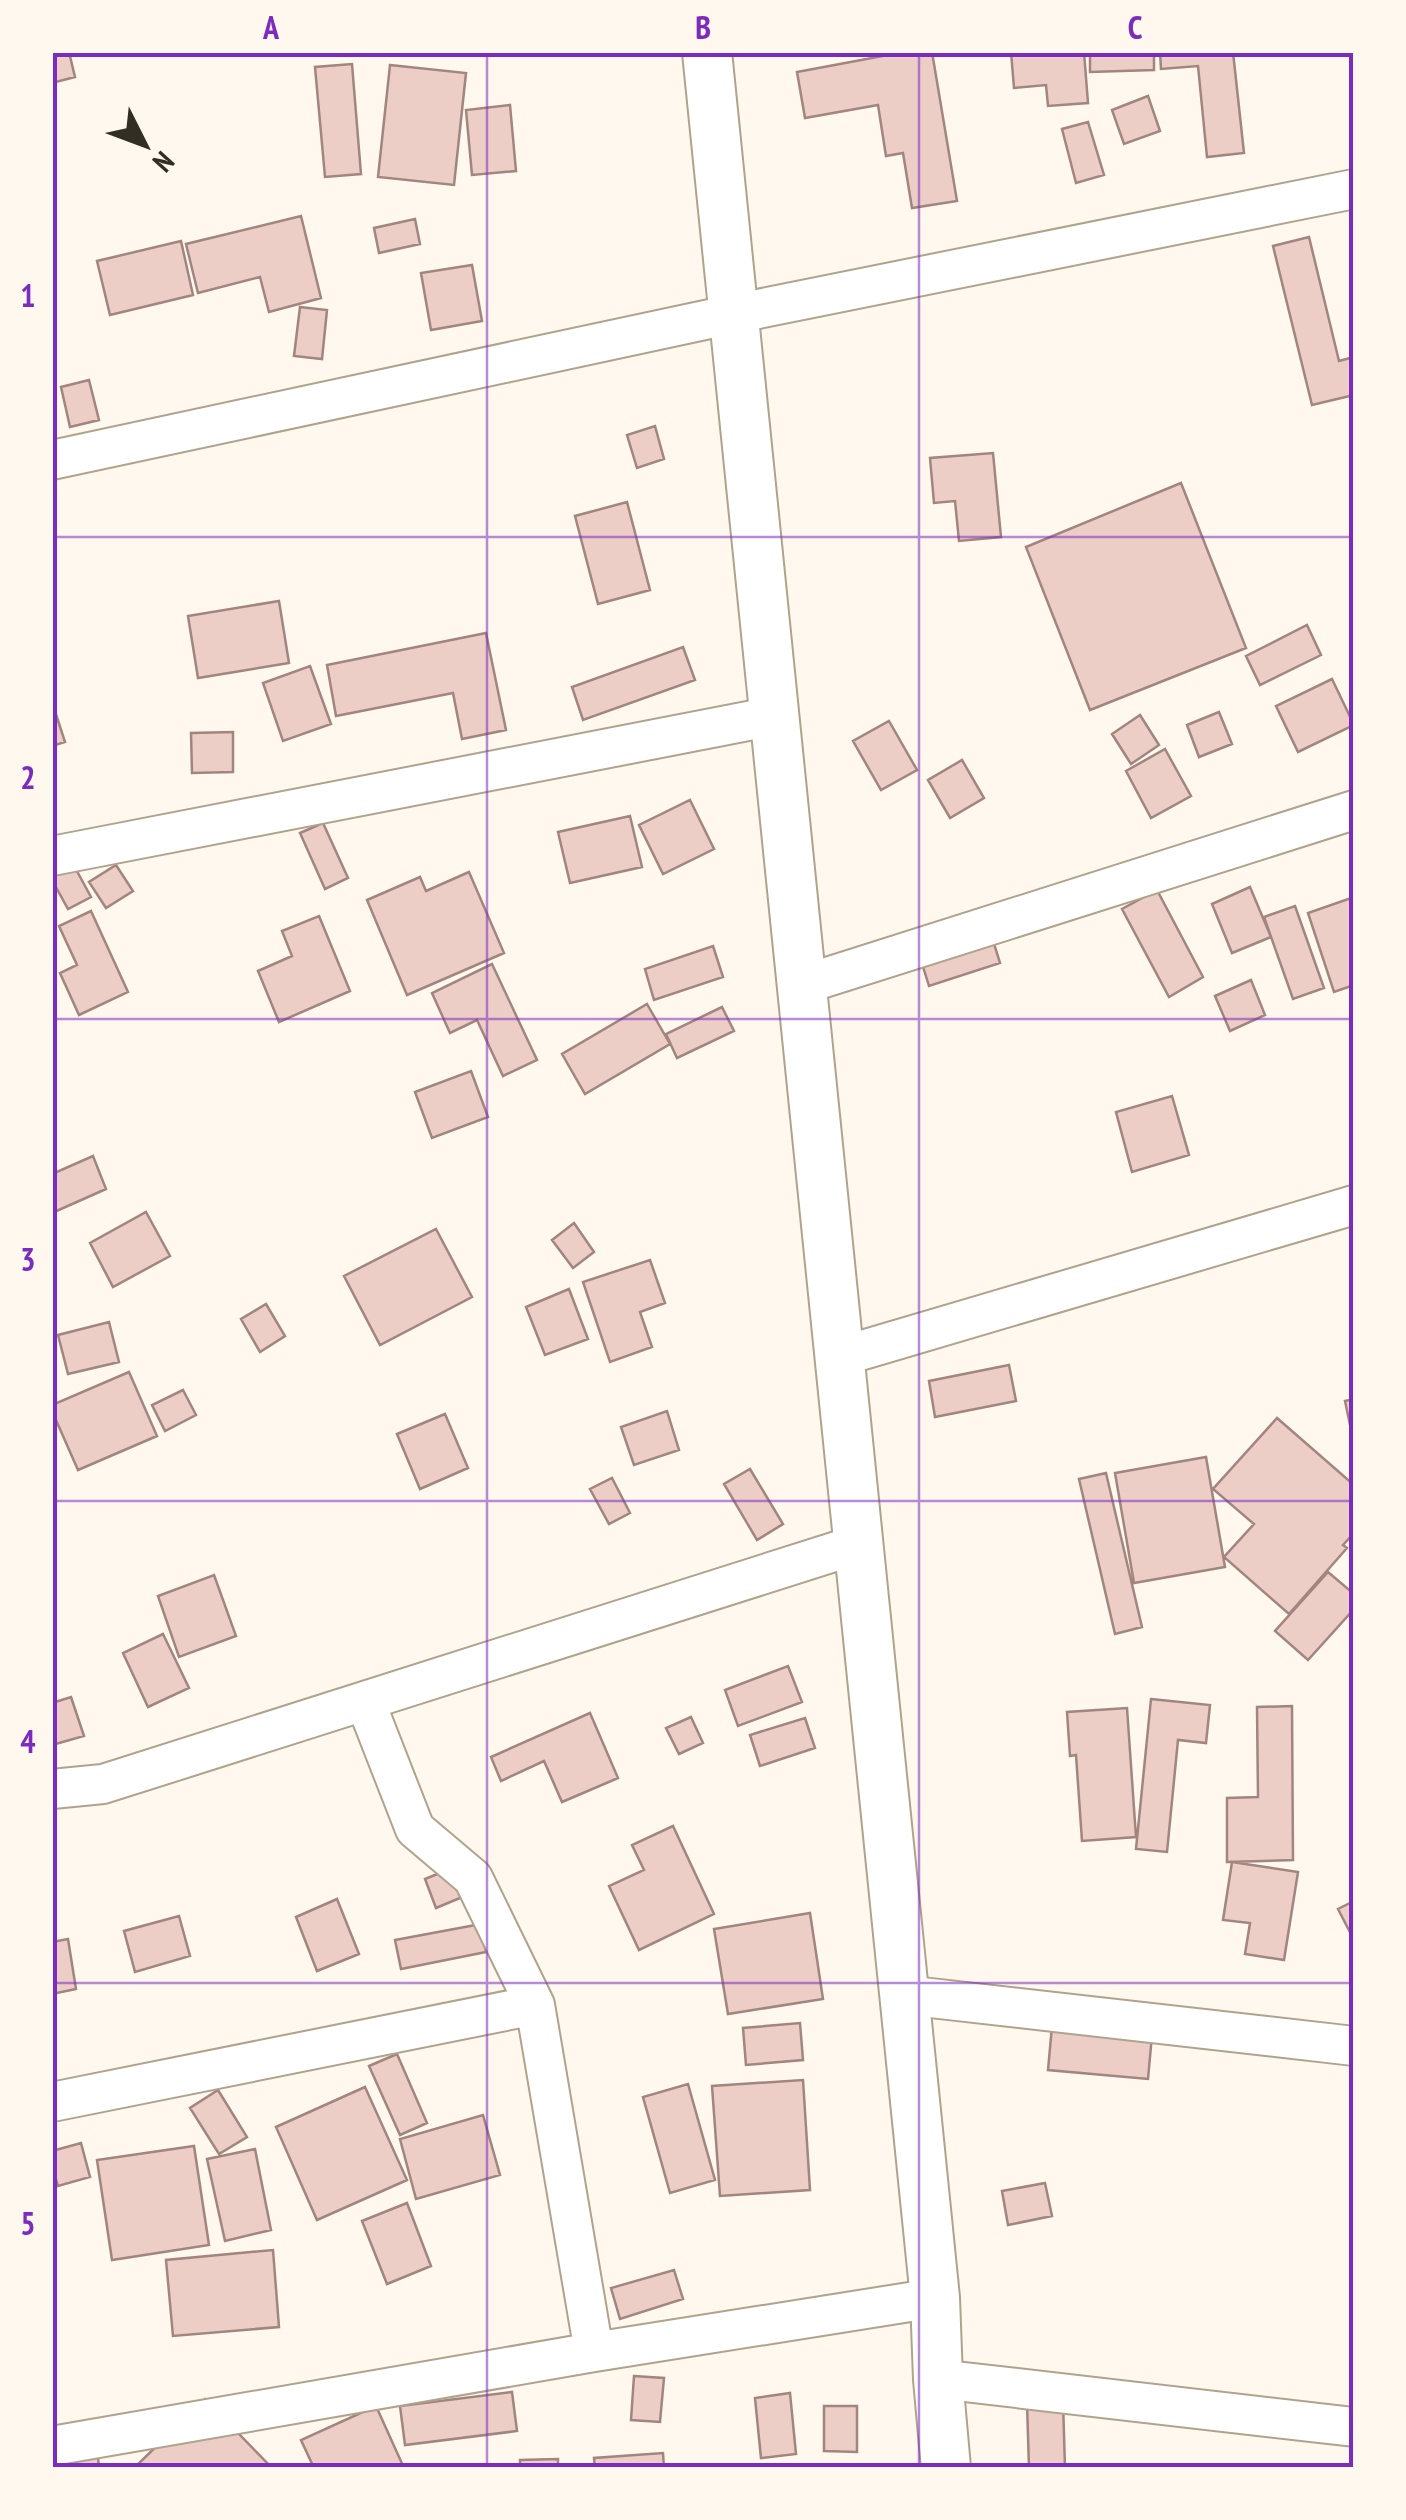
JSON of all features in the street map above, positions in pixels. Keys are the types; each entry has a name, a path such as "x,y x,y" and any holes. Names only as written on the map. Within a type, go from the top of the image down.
{"street":[{"path":"707,52 935,2298 946,2468"},
{"path":"52,460 733,314 1354,188"},
{"path":"52,856 774,716"},
{"path":"802,985 1354,810"},
{"path":"839,1357 1354,1205"},
{"path":"52,1789 103,1784 859,1544"},
{"path":"365,1700 416,1829 473,1878 535,2005 594,2352"},
{"path":"904,1995 1354,2046"},
{"path":"52,2102 535,2005"},
{"path":"52,2446 594,2352 935,2298"},
{"path":"938,2379 1354,2427"}],"building":[{"path":"52,52 69,52 75,77 52,83"},
{"path":"904,52 932,52 957,201 912,208 903,153 886,156 878,105 805,118 797,72"},
{"path":"1011,52 1084,52 1088,103 1048,106 1046,85 1014,88"},
{"path":"1090,52 1154,52 1154,70 1090,72"},
{"path":"1160,52 1233,52 1244,153 1207,157 1198,66 1161,69"},
{"path":"352,64 361,174 325,177 315,67"},
{"path":"390,65 466,73 454,185 378,177"},
{"path":"1148,96 1160,131 1124,144 1112,110"},
{"path":"510,105 516,171 472,175 466,110"},
{"path":"1088,122 1104,175 1076,183 1062,129"},
{"path":"301,216 321,298 269,312 260,277 198,293 186,244"},
{"path":"415,219 420,244 379,253 374,228"},
{"path":"1309,237 1339,361 1354,357 1354,395 1312,405 1273,246"},
{"path":"181,241 193,295 110,315 97,261"},
{"path":"472,265 482,321 431,330 421,273"},
{"path":"300,307 327,310 322,359 294,356"},
{"path":"89,380 99,420 70,427 61,387"},
{"path":"655,426 664,459 637,468 627,435"},
{"path":"993,453 1001,537 959,541 955,501 934,503 930,458"},
{"path":"1181,483 1246,648 1090,710 1026,547"},
{"path":"627,502 650,590 598,604 575,516"},
{"path":"279,601 289,663 198,678 188,616"},
{"path":"1307,625 1321,655 1260,685 1246,656"},
{"path":"486,633 506,730 462,739 453,693 336,716 327,665"},
{"path":"683,647 695,680 583,720 572,687"},
{"path":"310,666 331,724 283,741 263,683"},
{"path":"1332,679 1354,725 1298,752 1276,706"},
{"path":"52,702 65,742 52,746"},
{"path":"1219,712 1232,744 1199,757 1187,725"},
{"path":"1140,715 1159,745 1131,764 1112,734"},
{"path":"889,721 917,770 881,790 853,741"},
{"path":"233,732 233,772 192,773 191,733"},
{"path":"1165,749 1191,796 1151,818 1126,771"},
{"path":"962,760 984,798 950,818 928,780"},
{"path":"690,800 714,849 663,874 639,825"},
{"path":"630,816 642,867 570,883 558,832"},
{"path":"323,823 348,878 325,889 300,833"},
{"path":"72,862 91,897 68,909 52,880 52,872"},
{"path":"116,865 133,891 106,908 89,882"},
{"path":"469,872 504,953 407,995 367,900 420,877 426,891"},
{"path":"1250,887 1271,937 1232,953 1212,904"},
{"path":"1157,890 1203,977 1169,997 1122,909"},
{"path":"1354,897 1354,985 1334,992 1308,913"},
{"path":"1295,906 1324,988 1293,999 1264,917"},
{"path":"91,911 128,992 79,1015 60,973 77,965 59,926"},
{"path":"319,916 350,991 279,1022 258,971 292,956 282,931"},
{"path":"991,934 1000,963 929,986 920,957"},
{"path":"713,946 723,977 654,1000 645,969"},
{"path":"492,964 537,1060 503,1076 477,1020 450,1033 432,993"},
{"path":"1251,980 1265,1015 1230,1031 1215,996"},
{"path":"647,1004 670,1044 585,1094 562,1054"},
{"path":"722,1007 734,1031 677,1058 666,1034"},
{"path":"471,1071 488,1117 432,1138 415,1092"},
{"path":"1172,1096 1189,1155 1132,1172 1116,1112"},
{"path":"93,1156 106,1189 52,1213 52,1174"},
{"path":"146,1212 170,1256 113,1287 90,1243"},
{"path":"574,1223 594,1252 573,1268 552,1240"},
{"path":"436,1229 472,1297 380,1345 344,1276"},
{"path":"650,1260 665,1303 640,1312 652,1347 610,1362 583,1282"},
{"path":"569,1289 588,1339 545,1355 526,1307"},
{"path":"266,1304 285,1336 260,1352 241,1319"},
{"path":"109,1322 119,1362 68,1374 58,1335"},
{"path":"1009,1365 1016,1401 935,1417 929,1381"},
{"path":"129,1372 157,1436 78,1470 52,1405"},
{"path":"183,1390 196,1415 165,1431 152,1405"},
{"path":"1354,1399 1354,1444 1345,1401"},
{"path":"667,1411 679,1450 634,1465 621,1427"},
{"path":"445,1414 468,1468 420,1489 397,1434"},
{"path":"1277,1418 1354,1485 1354,1533 1343,1545 1347,1548 1289,1614 1224,1557 1254,1524 1213,1489"},
{"path":"1206,1457 1225,1567 1134,1583 1115,1473"},
{"path":"750,1469 783,1524 757,1540 724,1484"},
{"path":"1106,1473 1142,1627 1115,1634 1079,1479"},
{"path":"612,1478 630,1513 609,1524 590,1489"},
{"path":"1328,1572 1354,1594 1354,1609 1308,1660 1275,1631"},
{"path":"214,1575 236,1636 179,1657 158,1596"},
{"path":"163,1634 189,1688 148,1707 123,1653"},
{"path":"788,1666 802,1702 738,1726 725,1690"},
{"path":"71,1697 84,1736 52,1745 52,1703"},
{"path":"1151,1699 1210,1705 1206,1743 1178,1740 1167,1852 1136,1849"},
{"path":"1292,1706 1293,1860 1227,1862 1227,1798 1258,1797 1257,1707"},
{"path":"1127,1708 1136,1837 1082,1841 1076,1755 1070,1756 1067,1712"},
{"path":"590,1713 618,1778 562,1802 544,1761 501,1781 491,1757"},
{"path":"691,1717 703,1743 679,1754 666,1728"},
{"path":"805,1718 815,1748 760,1766 750,1735"},
{"path":"673,1826 714,1914 639,1950 609,1886 644,1870 632,1845"},
{"path":"1232,1862 1298,1872 1284,1960 1245,1954 1250,1923 1223,1920"},
{"path":"462,1864 472,1893 436,1908 425,1879"},
{"path":"337,1899 359,1954 317,1971 296,1917"},
{"path":"1354,1901 1354,1940 1338,1909"},
{"path":"810,1913 823,1999 728,2014 714,1929"},
{"path":"179,1916 190,1956 135,1972 124,1931"},
{"path":"481,1924 486,1952 401,1969 395,1940"},
{"path":"68,1939 76,1989 52,1994 52,1942"},
{"path":"800,2023 803,2060 746,2065 743,2028"},
{"path":"1052,2026 1152,2035 1148,2079 1048,2070"},
{"path":"397,2054 427,2123 400,2135 369,2066"},
{"path":"803,2080 810,2190 720,2196 712,2086"},
{"path":"688,2084 715,2180 670,2193 643,2097"},
{"path":"365,2087 407,2180 317,2220 276,2127"},
{"path":"218,2090 247,2137 219,2154 190,2108"},
{"path":"483,2115 500,2175 416,2199 400,2139"},
{"path":"81,2143 90,2177 58,2186 52,2151"},
{"path":"194,2146 209,2245 112,2260 97,2160"},
{"path":"255,2149 271,2230 225,2241 207,2159"},
{"path":"1045,2183 1052,2216 1008,2225 1002,2191"},
{"path":"407,2203 431,2266 387,2284 362,2221"},
{"path":"273,2250 279,2327 173,2336 166,2260"},
{"path":"674,2270 683,2299 620,2319 611,2288"},
{"path":"634,2376 664,2378 660,2422 631,2420"},
{"path":"512,2392 517,2431 405,2445 400,2406"},
{"path":"790,2393 796,2454 761,2458 755,2398"},
{"path":"205,2399 272,2468 134,2468"},
{"path":"1063,2401 1065,2468 1029,2468 1027,2403"},
{"path":"376,2406 404,2468 314,2468 301,2440"},
{"path":"824,2406 857,2406 857,2452 824,2451"},
{"path":"97,2447 99,2468 52,2468 52,2453"},
{"path":"663,2453 664,2468 595,2468 594,2458"},
{"path":"558,2459 558,2468 520,2468 520,2460"}]}
